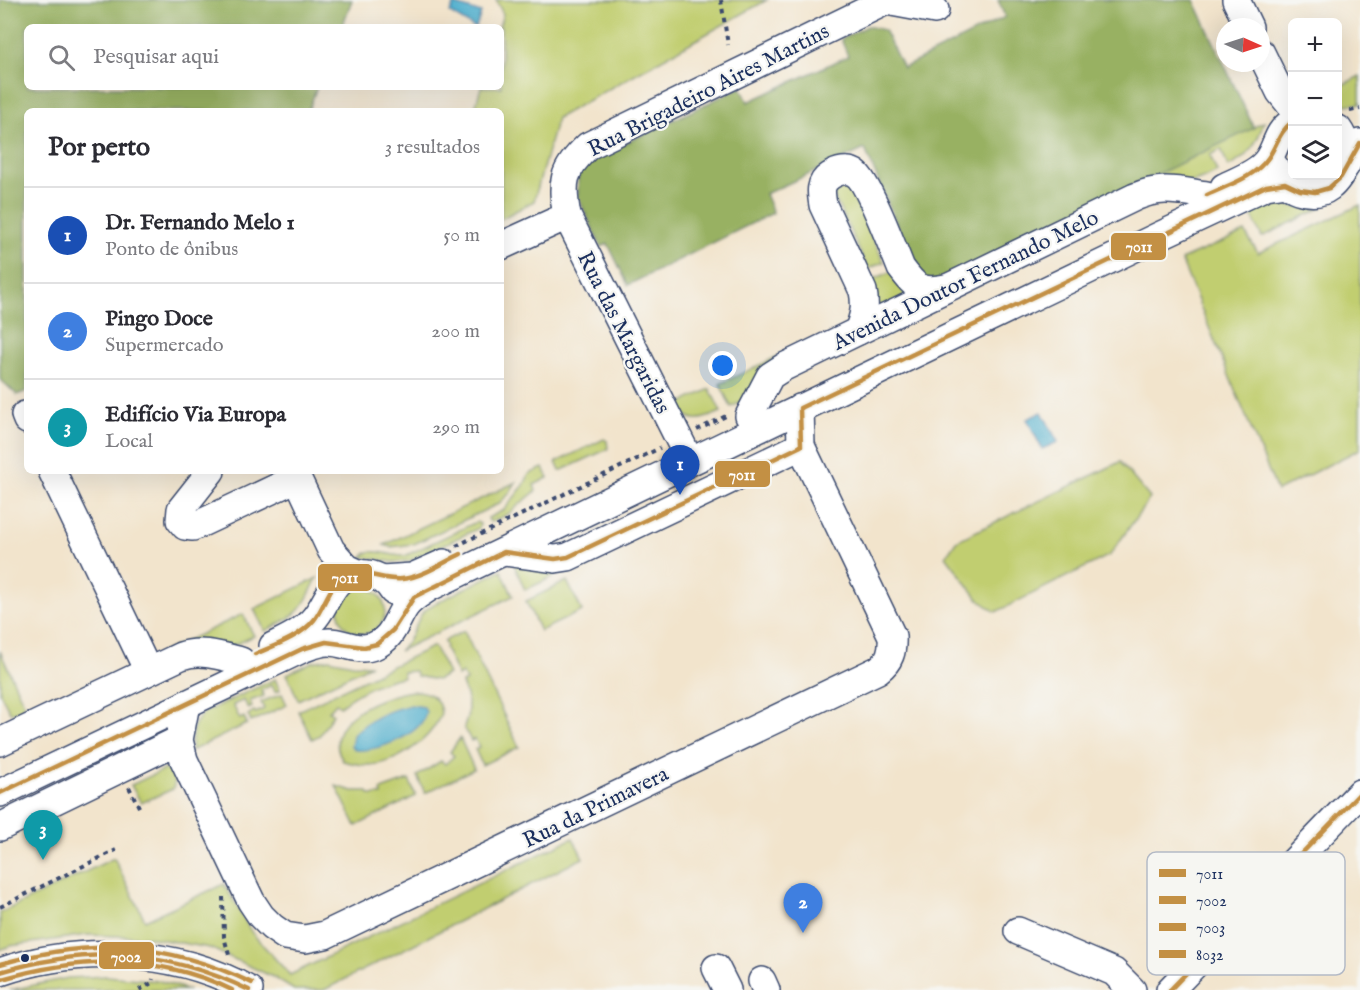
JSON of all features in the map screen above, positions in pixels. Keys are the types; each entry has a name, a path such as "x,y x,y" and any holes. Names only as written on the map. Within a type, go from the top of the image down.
{"street":[{"path":"1236,0 1245,18"},
{"name":"Rua Brigadeiro Aires Martins","path":"567,216 563,190 571,161 588,146 886,1 935,10"},
{"path":"1270,70 1286,99 1281,116 1281,136 1273,161 1277,173 1285,183 1302,191 1321,191 1332,185 1341,176 1353,154 1348,153 1342,136"},
{"path":"1342,122 1360,120"},
{"name":"Avenida Doutor Fernando Melo","path":"0,777 302,631 314,619 336,582 347,576 400,579 425,572 753,408 1207,195 1266,162 1281,136"},
{"path":"858,331 864,316 863,291 823,205 820,191 824,180 834,173 845,170 856,173 865,186 901,268 910,279 918,287 930,291 948,288"},
{"name":"Avenida Doutor Fernando Melo","path":"0,793 302,649 329,642 360,648 372,647 392,632 405,606 414,597 800,408 1250,193 1266,186 1285,183"},
{"name":"Avenida Doutor Fernando Melo","path":"753,408 770,376 784,367 1152,190 1166,189 1207,195"},
{"path":"504,245 567,216"},
{"name":"Rua das Margaridas","path":"567,216 681,443"},
{"name":"Rua da Primavera","path":"186,704 179,740 184,760 251,901 272,927 285,936 305,939 326,935 867,675 886,664 893,649 892,636 801,446 800,408"},
{"path":"504,552 555,560 568,557 801,446"},
{"path":"53,474 148,671"},
{"path":"209,474 180,509 180,520 185,526 193,526 296,474 331,550 334,562 324,617 328,629 336,639 347,645"},
{"path":"331,550 347,568 391,587 397,597 398,621"},
{"path":"0,742 192,652 241,661"},
{"path":"0,827 179,740"},
{"path":"1303,852 1360,793"},
{"path":"1018,931 1113,972 1132,990"},
{"path":"0,972 25,964 82,955 144,957 194,966 240,980"},
{"path":"1170,990 1184,975"}],"path":[{"path":"721,0 728,45"},
{"path":"451,548 753,408"},
{"path":"0,907 116,850"},
{"path":"220,889 223,896 224,937 240,980"},
{"path":"139,990 152,983 154,976"}],"green space":[{"path":"0,0 352,0 343,24 24,24 24,90 316,90 309,108 24,108 24,392 17,395 0,379"},
{"path":"496,0 767,0 557,118 534,201 504,217 504,108 475,108 480,90 504,90 504,24 500,24 503,14"},
{"path":"998,0 1194,0 1216,47 1216,72 1228,72 1254,128 1131,187 948,283 920,280 865,149 765,194 773,213 628,285 608,244 601,247 578,197 578,174 597,157 741,87 748,102 848,56 841,39 867,26 884,30 903,68 1005,17"},
{"path":"1360,76 1360,104 1342,105 1342,85"},
{"path":"1264,122 1247,154 1228,167 1221,149 1210,155 1217,172 1206,177 1175,186 1131,187"},
{"path":"841,183 846,184 849,188 884,262 868,269 833,195 834,186"},
{"path":"1273,203 1305,208 1323,207 1262,237 1249,210"},
{"path":"1360,205 1360,449 1277,491 1181,260 1245,232 1258,253"},
{"path":"895,270 911,292 875,317 867,282"},
{"path":"791,350 748,399 731,407 720,384"},
{"path":"710,389 721,412 702,419 692,419 677,405"},
{"path":"604,439 607,441 608,449 560,471 556,462"},
{"path":"1120,462 1150,498 1110,555 996,612 979,600 946,556 956,541"},
{"path":"543,468 548,478 534,485 536,491 508,514 492,522 489,521 488,518 504,510 524,485 529,474"},
{"path":"516,482 509,494 498,504 414,544 391,547 384,545"},
{"path":"476,522 480,524 479,528 409,561 393,562 362,557 370,552 405,556"},
{"path":"602,554 525,590 513,562"},
{"path":"501,570 513,596 399,651 408,641 422,613 432,605"},
{"path":"317,578 307,599 298,611 265,631 254,609"},
{"path":"567,581 582,611 540,631 526,601"},
{"path":"362,588 378,595 385,611 378,627 362,634 346,627 339,611 346,595"},
{"path":"243,614 254,636 230,647 161,653"},
{"path":"464,631 519,747 482,765 475,749 479,747 475,739 471,741 464,727 468,705 462,683 466,681 462,673 458,676 444,641"},
{"path":"434,646 448,674 437,680 417,676 415,671 403,672 403,677 370,687 340,706 336,703 329,711 333,714 320,735 312,739 298,711"},
{"path":"0,651 24,704 17,712 10,712 0,693"},
{"path":"329,659 371,665 298,700 287,674 312,662"},
{"path":"275,679 280,690 275,692 272,685 261,690 264,696 250,701 252,707 248,709 244,700 233,705 240,719 244,717 247,724 191,751 192,734 200,716"},
{"path":"424,692 432,696 440,707 441,713 430,733 411,749 389,761 364,765 343,761 338,746 339,733 346,721 371,704 400,693"},
{"path":"282,694 287,705 251,722 248,715 264,709 261,702"},
{"path":"460,738 474,769 425,793 417,776 441,761 445,764 454,756 450,752"},
{"path":"165,769 171,772 175,781 173,789 141,803 131,785"},
{"path":"409,780 416,796 356,826 336,786 353,791 367,791 370,795 382,795 381,790"},
{"path":"573,838 583,858 324,990 294,990 273,977 210,948 147,937 87,935 10,946 0,950 0,913 114,858 145,920 224,884 252,933 290,975"},
{"path":"107,976 160,981 189,990 10,990 68,978"}],"water":[{"path":"454,4 481,13 477,24 468,24 450,13"},
{"path":"1042,412 1058,442 1042,449 1027,419"},
{"path":"411,705 424,707 426,712 423,720 408,735 386,745 365,750 356,750 351,746 353,735 373,719"}],"transit line":[{"name":"7011","path":"1207,195 1256,171 1268,158 1288,126"},
{"name":"7011","path":"0,793 302,649 326,642 364,647 377,644 393,630 414,597 504,552 555,559 568,557 801,446 800,408 1266,186 1285,183 1300,190 1315,192 1329,188 1341,177 1360,143"},
{"name":"7011","path":"255,654 287,640 308,626 318,614 331,589 347,576 361,574 395,579 410,578 425,573 461,554"},
{"name":"7002","path":"1303,852 1360,793"},
{"name":"8032","path":"0,964 66,950 128,948 190,959 252,983"},
{"name":"7002","path":"0,972 65,958 96,955 126,956 157,959 187,966 218,976 249,990"},
{"name":"7003","path":"2,979 60,966 118,963 176,970 204,978 232,990"},
{"name":"7002","path":"1170,990 1184,975"}],"place":[{"name":"Dr. Fernando Melo 1","path":"680,495"},
{"name":"Edifício Via Europa","path":"43,860"},
{"name":"Pingo Doce","path":"803,933"}]}
